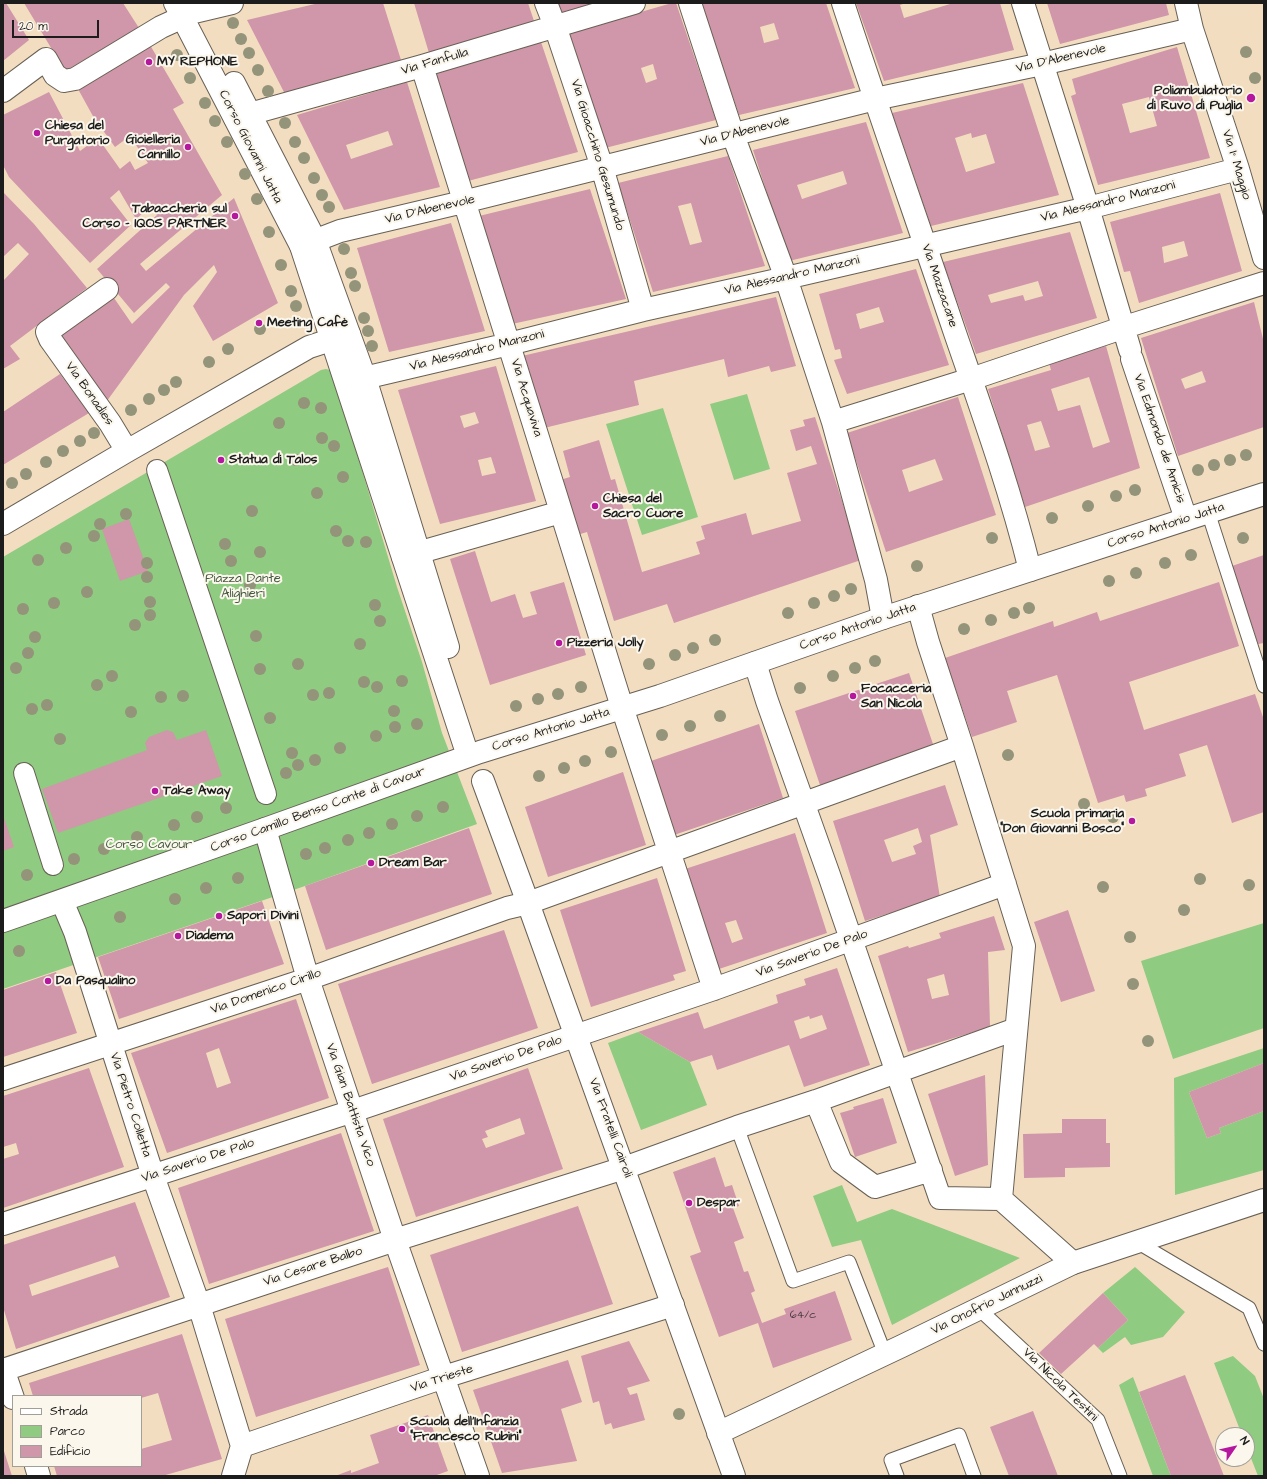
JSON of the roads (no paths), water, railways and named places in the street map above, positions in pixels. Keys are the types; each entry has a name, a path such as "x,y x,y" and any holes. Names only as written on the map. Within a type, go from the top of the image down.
{"street":[{"path":"3,91 46,59 55,75 64,81 75,79 161,27 185,9 232,3"},
{"name":"Via Gioacchino Gesumundo","path":"546,3 602,167 643,310"},
{"name":"Via Fanfulla","path":"243,116 422,66 634,3"},
{"path":"690,3 733,135 786,278 833,422 876,580 883,618"},
{"name":"Via Mazzacane","path":"843,3 874,99 971,380 1020,528 1030,570"},
{"name":"Via Edmondo de Amicis","path":"1023,3 1088,208 1131,354 1186,519"},
{"name":"Via I° Maggio","path":"1186,3 1192,29 1238,170 1264,258"},
{"name":"Corso Giovanni Jatta","path":"185,9 243,116 308,243 340,337"},
{"name":"Via D'Abenevole","path":"308,243 340,231 463,202 874,99 1042,64 1192,29"},
{"name":"Via Acquaviva","path":"422,66 463,202 509,344 622,708 714,989"},
{"name":"Via Alessandro Manzoni","path":"355,380 509,344 643,310 1088,208 1238,170"},
{"path":"833,422 971,380 1123,328 1264,283"},
{"name":"Via Bonadies","path":"107,289 47,332 50,339 110,423 126,451"},
{"path":"3,524 126,451 310,347 340,337 411,555 466,757"},
{"path":"157,470 266,794"},
{"name":"Corso Antonio Jatta","path":"466,757 660,696 918,606 1264,494"},
{"path":"411,555 561,512"},
{"path":"918,606 1024,946 1001,1199"},
{"path":"755,663 940,1198 1001,1199 1073,1263"},
{"name":"Via Domenico Cirillo","path":"3,1079 308,979 507,908 528,903 962,746"},
{"name":"Via Fratelli Cairoli","path":"466,757 486,772 483,781 734,1476"},
{"name":"Corso Camillo Benso Conte di Cavour","path":"3,921 466,757"},
{"path":"24,773 53,865"},
{"name":"Via Gian Battista Vico","path":"265,829 308,979 395,1240 478,1476"},
{"name":"Via Saverio De Palo","path":"3,1224 353,1111 714,989 1005,884"},
{"name":"Via Pietro Colletta","path":"62,900 75,932 153,1176 198,1305 242,1446"},
{"name":"Via Cesare Balbo","path":"3,1369 395,1240 624,1168 1016,1029"},
{"path":"816,1101 841,1162 875,1187 930,1170"},
{"name":"Via Onofrio Jannuzzi","path":"718,1433 1073,1263 1264,1200"},
{"name":"Via Trieste","path":"242,1446 444,1377 673,1305"},
{"path":"3,1369 12,1395"},
{"path":"233,1476 242,1446"}],"lane":[{"path":"1208,512 1264,686"},
{"path":"737,1127 793,1281 849,1262 885,1354"},
{"path":"1137,1242 1249,1308 1264,1344"},
{"name":"Via Nicola Testini","path":"978,1309 1098,1420 1120,1476"},
{"path":"897,1476 891,1460 959,1434 974,1476"}],"place":[{"name":"MY REPHONE","path":"149,62"},
{"name":"Poliambulatorio di Ruvo di Puglia","path":"1251,98"},
{"name":"Chiesa del Purgatorio","path":"37,133"},
{"name":"Gioielleria Cannillo","path":"188,147"},
{"name":"Tabaccheria sul Corso - IQOS PARTNER","path":"235,216"},
{"name":"Meeting Cafè","path":"259,323"},
{"name":"Statua di Talos","path":"221,460"},
{"name":"Chiesa del Sacro Cuore","path":"595,506"},
{"name":"Pizzeria Jolly","path":"559,643"},
{"name":"Focacceria San Nicola","path":"853,696"},
{"name":"Take Away","path":"155,791"},
{"name":"Scuola primaria \"Don Giovanni Bosco\"","path":"1132,821"},
{"name":"Dream Bar","path":"371,863"},
{"name":"Sapori Divini","path":"219,916"},
{"name":"Diadema","path":"178,936"},
{"name":"Da Pasqualino","path":"48,981"},
{"name":"Despar","path":"689,1203"},
{"name":"Scuola dell'Infanzia \"Francesco Rubini\"","path":"402,1429"}],"park label":[{"name":"Piazza Dante Alighieri","path":"243,586"},
{"name":"Corso Cavour","path":"149,845"}]}
